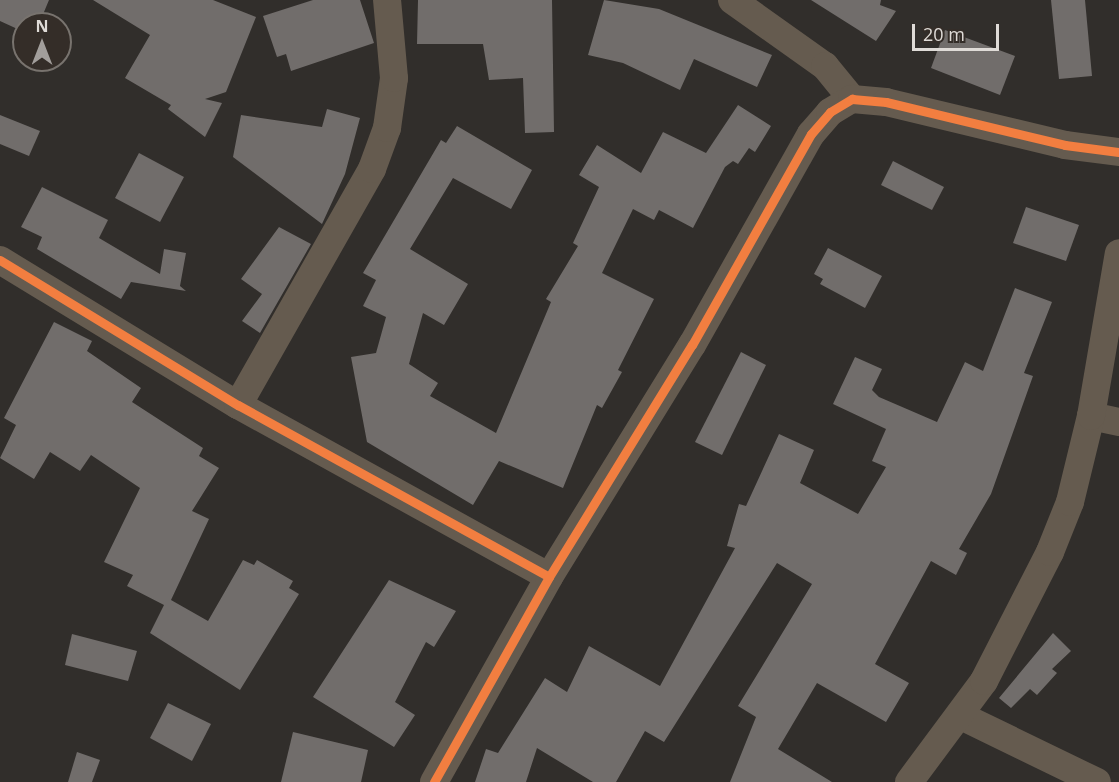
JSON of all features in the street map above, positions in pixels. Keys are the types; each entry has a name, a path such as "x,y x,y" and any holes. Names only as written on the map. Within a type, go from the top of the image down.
{"street":[{"path":"238,405 372,169 387,128 394,78 387,0"},
{"path":"732,0 825,66 852,99 1119,152"},
{"path":"434,782 549,577 692,345 811,134 852,99"},
{"path":"909,782 961,716 1050,552 1070,502 1091,416 1119,253"},
{"path":"0,260 238,405 549,577"},
{"path":"1091,416 1119,422"},
{"path":"961,716 1097,782"}],"building":[{"path":"0,0 49,0 44,12 12,12 12,26 0,21"},
{"path":"93,0 213,0 256,17 226,92 205,99 222,103 205,137 168,109 171,105 125,78 150,35"},
{"path":"313,0 360,0 374,43 291,71 286,54 277,57 263,16"},
{"path":"418,0 552,0 554,132 525,133 523,78 489,80 483,44 417,44"},
{"path":"604,0 659,9 772,55 757,87 694,59 680,90 623,63 588,55"},
{"path":"811,0 881,0 880,5 896,11 876,41"},
{"path":"1051,0 1085,0 1092,76 1059,79"},
{"path":"945,30 1015,56 1000,95 931,68"},
{"path":"738,105 771,126 755,152 749,148 738,164 733,161 725,167 693,228 659,210 654,220 633,209 602,273 654,299 618,370 622,372 602,408 597,405 563,488 499,461 473,505 367,442 351,357 376,353 386,317 363,306 376,280 363,273 441,140 446,143 457,126 532,170 511,209 453,178 410,249 468,284 444,325 423,313 409,364 438,383 430,396 496,433 551,302 546,299 578,246 573,243 599,187 579,175 597,145 641,173 663,132 706,153"},
{"path":"327,109 360,118 345,174 322,224 233,157 241,115 322,127"},
{"path":"0,115 40,131 29,156 0,144"},
{"path":"139,153 184,177 160,222 115,198"},
{"path":"893,161 944,187 932,210 881,185"},
{"path":"42,187 108,220 99,238 160,274 164,249 186,253 180,286 186,291 131,282 121,299 37,249 42,237 21,227"},
{"path":"1026,207 1079,225 1066,261 1013,243"},
{"path":"279,227 311,244 260,333 242,321 262,294 241,279"},
{"path":"828,248 882,276 865,308 820,284 823,279 814,274"},
{"path":"1015,288 1052,302 1024,373 1033,376 991,494 959,549 967,553 956,575 931,561 875,664 909,683 886,722 817,683 778,749 832,782 730,782 756,717 738,706 812,584 777,563 664,742 645,731 616,782 593,782 537,748 526,782 475,782 486,749 498,753 545,678 567,692 589,646 660,686 735,548 727,546 739,504 746,506 779,434 814,450 800,483 858,514 886,467 872,461 886,429 833,404 855,357 882,369 872,390 879,397 937,422 965,362 983,371"},
{"path":"54,322 92,341 87,351 141,388 132,402 203,448 199,456 219,468 192,511 209,519 171,600 208,621 243,560 254,565 257,560 293,581 289,588 299,594 240,690 150,633 164,605 127,586 133,575 104,562 140,488 91,455 80,471 50,452 34,479 0,458 16,425 4,418"},
{"path":"741,352 766,365 722,455 695,442"},
{"path":"389,580 456,611 434,647 426,642 395,702 415,715 394,747 313,697"},
{"path":"1053,633 1071,651 1052,669 1057,673 1037,695 1030,689 1011,708 999,698"},
{"path":"72,634 137,651 128,681 65,665"},
{"path":"168,703 211,724 192,761 150,738"},
{"path":"293,732 368,750 361,782 281,782"},
{"path":"77,752 100,760 92,782 68,782"}],"cycle path":[{"path":"434,782 549,577 692,345 811,134 830,112 852,99 886,102 1065,145 1119,152"},
{"path":"0,260 238,405 549,577"}]}
